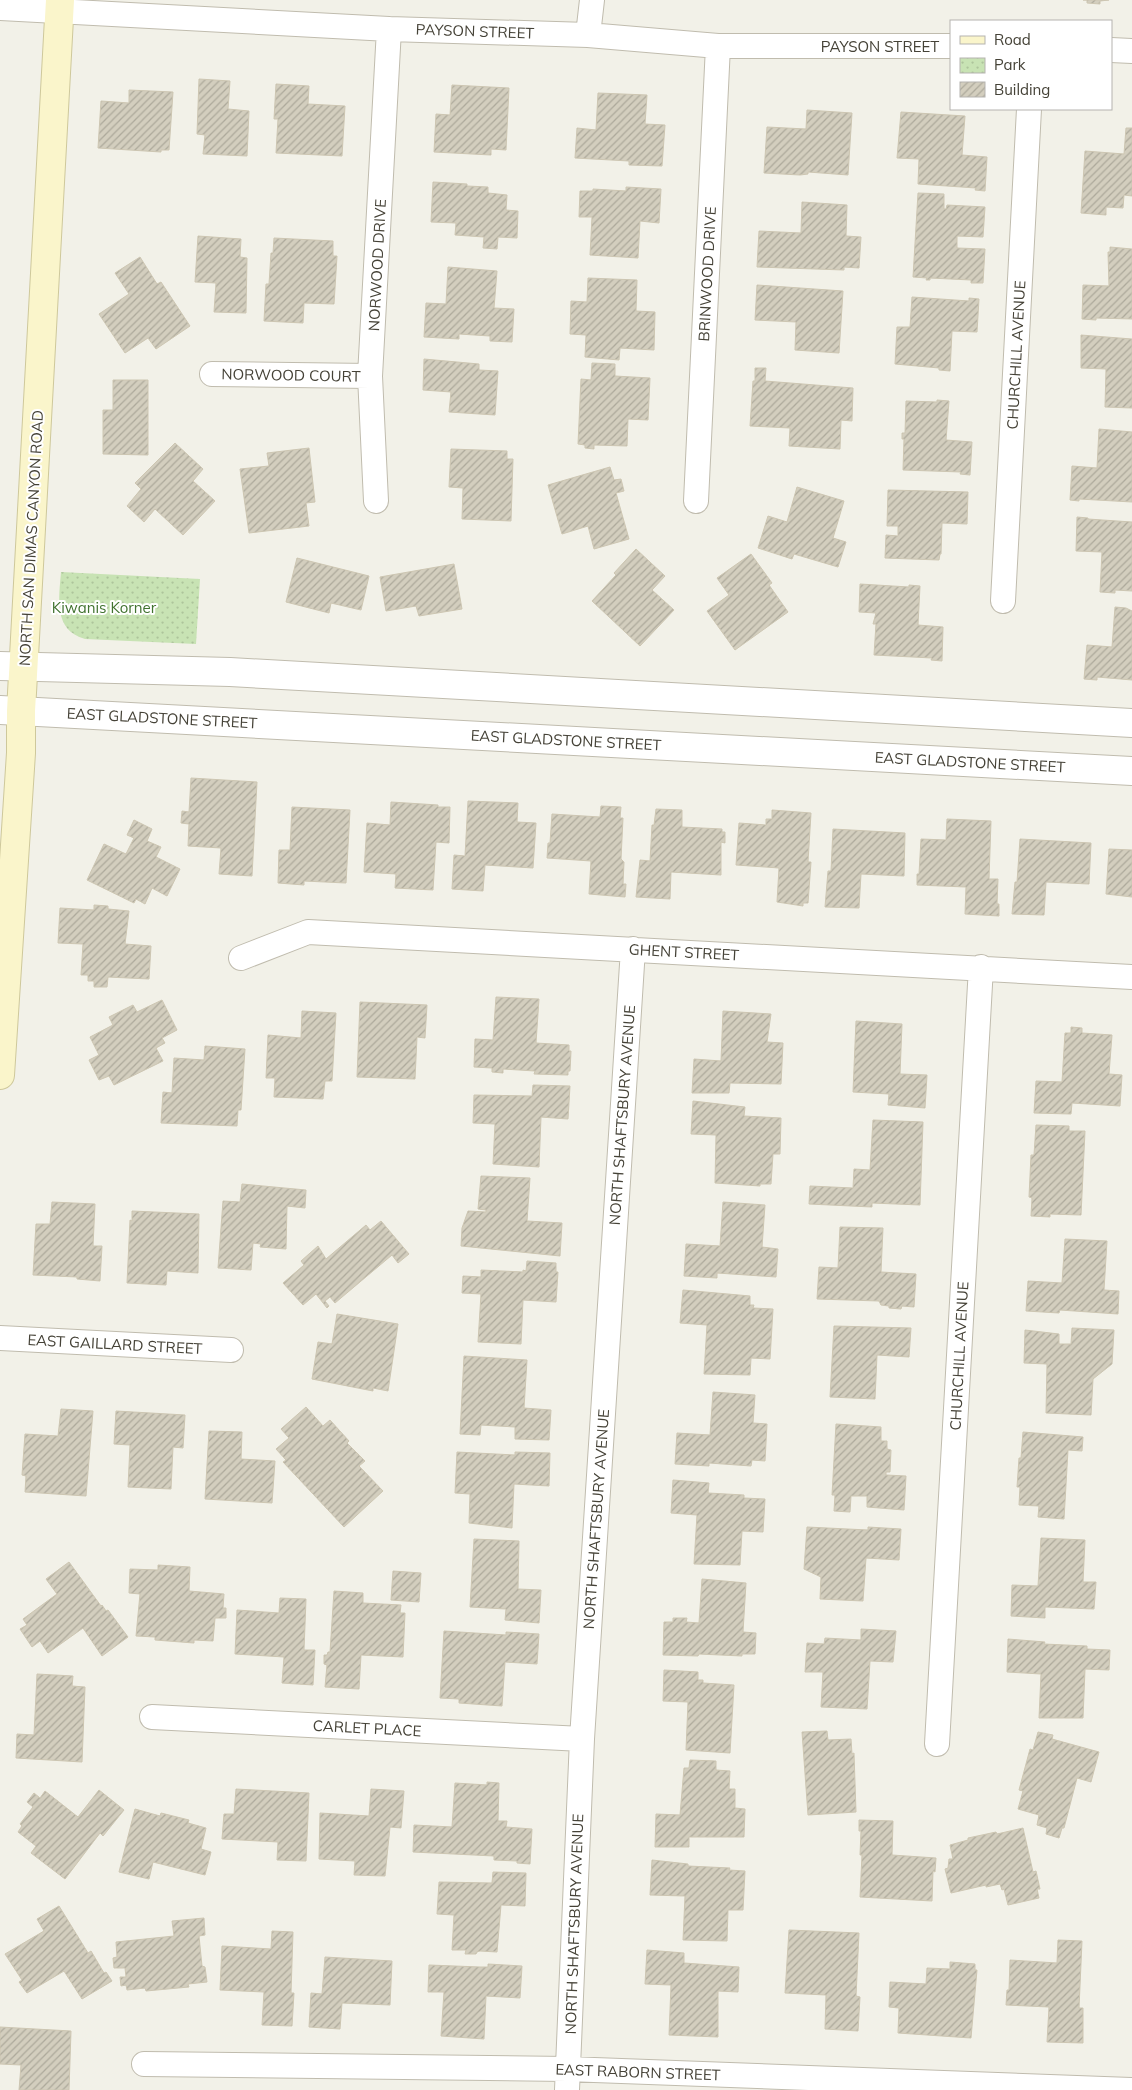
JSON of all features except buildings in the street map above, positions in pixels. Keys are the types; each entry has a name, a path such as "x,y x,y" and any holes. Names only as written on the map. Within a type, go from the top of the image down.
{"main road":[{"name":"NORTH SAN DIMAS CANYON ROAD","path":"0,1075 21,752 11,710 12,666 60,5"}],"street":[{"path":"588,35 592,0"},
{"name":"PAYSON STREET","path":"0,8 60,5 389,29 588,35 718,46 950,46"},
{"name":"NORWOOD DRIVE","path":"376,501 370,376 389,29"},
{"name":"BRINWOOD DRIVE","path":"696,501 718,46"},
{"path":"1112,50 1132,52"},
{"name":"CHURCHILL AVENUE","path":"1003,601 1029,110"},
{"name":"NORWOOD COURT","path":"212,374 370,376"},
{"path":"12,666 230,672 1132,723"},
{"name":"EAST GLADSTONE STREET","path":"11,710 1132,771"},
{"name":"GHENT STREET","path":"241,958 308,932 1132,977"},
{"name":"NORTH SHAFTSBURY AVENUE","path":"567,2079 582,1739 633,949"},
{"name":"CHURCHILL AVENUE","path":"936,1744 981,968"},
{"name":"EAST GAILLARD STREET","path":"0,1338 231,1350"},
{"name":"CARLET PLACE","path":"152,1717 582,1739"},
{"name":"EAST RABORN STREET","path":"144,2064 567,2079 1131,2090"}],"green space":[{"name":"Kiwanis Korner","path":"61,572 200,579 196,644 85,639 75,635 67,628 60,612"}]}
